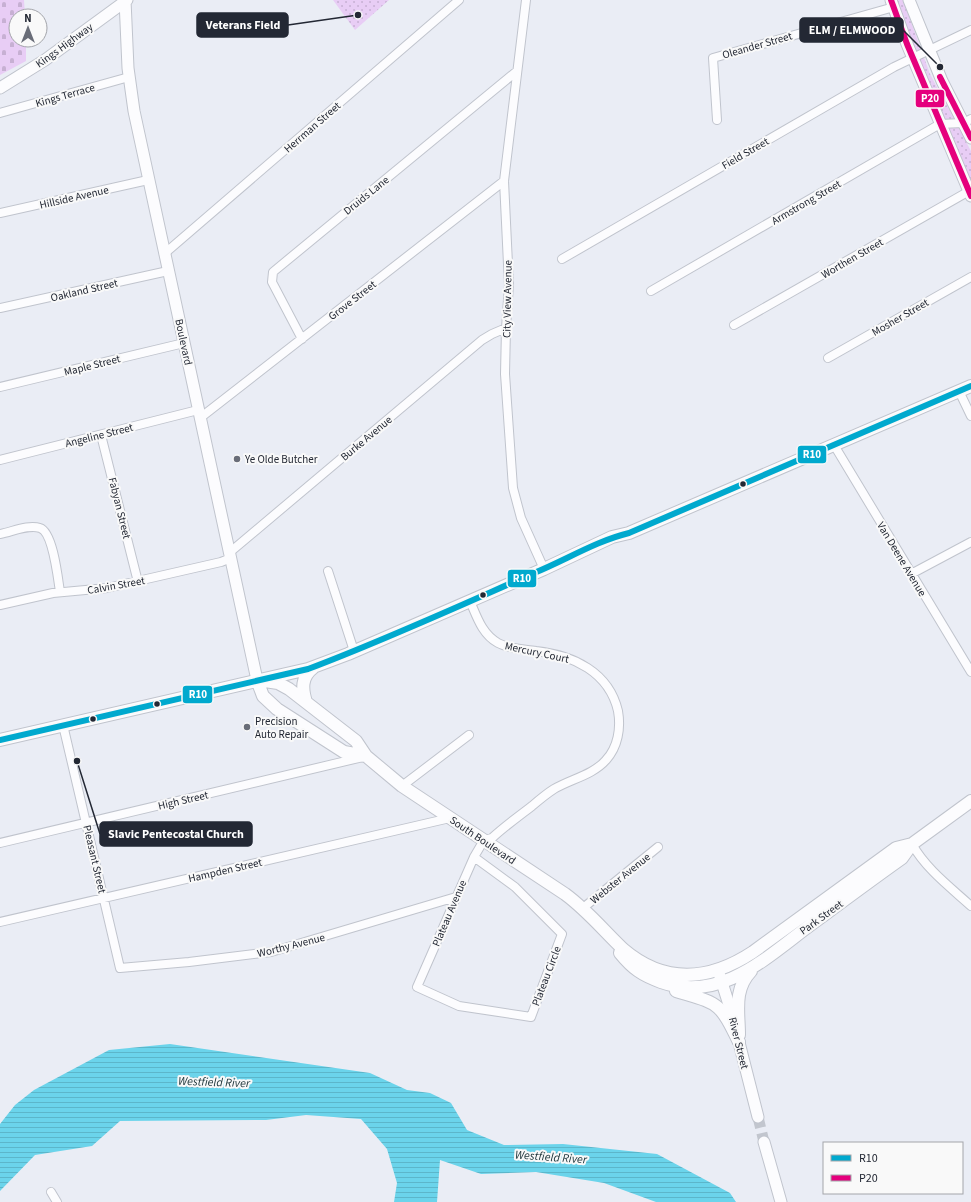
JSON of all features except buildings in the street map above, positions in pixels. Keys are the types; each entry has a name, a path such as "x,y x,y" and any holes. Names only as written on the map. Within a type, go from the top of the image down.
{"main road":[{"name":"Boulevard","path":"126,0 129,77 148,180 257,680"},
{"name":"Kings Highway","path":"0,88 45,60 126,0"},
{"path":"909,0 928,50 967,121 971,138"},
{"path":"892,3 912,57 970,192"},
{"path":"0,740 314,667 544,569 612,537 629,533 751,479 971,386"},
{"path":"306,702 303,688 304,679 307,673 314,667"},
{"name":"South Boulevard","path":"257,680 278,684 306,702 356,741 366,756 402,786 565,894 583,908 634,957 654,968 685,975 702,974 718,970"},
{"name":"South Boulevard","path":"257,680 263,696 277,709 341,750 366,756"},
{"name":"Park Street","path":"723,982 746,972 764,959 902,858 912,844 971,801"},
{"name":"Park Street","path":"718,970 729,967 752,952 896,848 912,844"},
{"name":"South Boulevard","path":"599,925 622,955 640,974 680,987 702,986 723,982"},
{"path":"739,1042 737,1007 742,984 749,973 764,959"},
{"name":"River Street","path":"718,970 723,982 758,1116"},
{"path":"640,974 649,981 660,986 709,1001 718,1007 728,1018 739,1042"},
{"path":"764,1142 781,1202"}],"street":[{"name":"Herrman Street","path":"164,254 459,0"},
{"name":"City View Avenue","path":"526,0 504,181 510,285 506,328 505,374 513,488 521,518 544,569"},
{"name":"Oleander Street","path":"717,120 713,58 892,3"},
{"name":"Field Street","path":"562,260 912,57 971,30"},
{"name":"Druids Lane","path":"302,339 272,282 273,272 517,71"},
{"name":"Kings Terrace","path":"0,113 129,77"},
{"name":"Armstrong Street","path":"651,291 940,124 967,121"},
{"name":"Hillside Avenue","path":"0,213 148,180"},
{"name":"Grove Street","path":"199,414 302,339 504,181"},
{"name":"Worthen Street","path":"734,325 970,192"},
{"name":"Oakland Street","path":"0,308 168,271"},
{"name":"Mosher Street","path":"828,358 971,277"},
{"name":"Burke Avenue","path":"230,556 482,340 506,328"},
{"name":"Maple Street","path":"0,388 184,342"},
{"path":"959,391 971,416"},
{"name":"Angeline Street","path":"0,460 102,435 199,414"},
{"name":"Fabyan Street","path":"102,435 138,582"},
{"name":"Van Deene Avenue","path":"834,445 971,672"},
{"path":"0,534 32,527 40,528 45,531 50,540 60,592"},
{"path":"911,574 971,542"},
{"name":"Calvin Street","path":"0,605 60,592 97,590 138,582 230,556"},
{"path":"328,571 354,651"},
{"name":"Mercury Court","path":"470,601 482,627 500,644 509,647 558,654 588,667 609,690 616,705 619,721 616,742 612,753 603,764 591,772 549,792 492,838 484,840"},
{"name":"Pleasant Street","path":"63,726 120,968"},
{"path":"402,786 469,735"},
{"name":"High Street","path":"0,843 366,756"},
{"name":"Hampden Street","path":"0,922 450,818"},
{"name":"Plateau Avenue","path":"417,988 474,857 484,840"},
{"path":"912,844 918,856 971,906"},
{"name":"Webster Avenue","path":"583,908 658,847"},
{"name":"Plateau Circle","path":"417,988 459,1006 531,1017 562,934 515,887 474,857"},
{"name":"Worthy Avenue","path":"120,968 190,962 271,952 456,897"},
{"path":"51,1192 57,1202"}],"green space":[{"path":"0,0 24,0 24,8 8,8 8,48 26,48 26,61 0,75"},
{"path":"333,0 389,0 355,30"},
{"path":"897,0 903,0 930,74 971,151 971,183 913,47"}],"water":[{"name":"Westfield River","path":"170,1044 370,1073 407,1090 430,1093 451,1103 467,1130 504,1145 563,1144 657,1154 730,1193 736,1202 656,1202 604,1183 536,1172 481,1174 440,1160 437,1202 394,1202 397,1183 387,1149 361,1119 306,1115 266,1120 120,1121 92,1146 35,1155 0,1191 0,1124 15,1105 34,1090 109,1050"}],"tunnel":[{"path":"758,1117 764,1142"}],"transit line":[{"name":"P20","path":"891,0 907,44 971,196"},
{"name":"P20","path":"940,77 971,138"},
{"name":"R10","path":"0,740 308,669 394,635 593,546 617,536 629,533 971,386"}],"place":[{"name":"Veterans Field","path":"358,15"},
{"name":"ELM / ELMWOOD","path":"940,67"},
{"name":"Ye Olde Butcher","path":"237,459"},
{"name":"Precision Auto Repair","path":"247,727"},
{"name":"Slavic Pentecostal Church","path":"77,761"}]}
